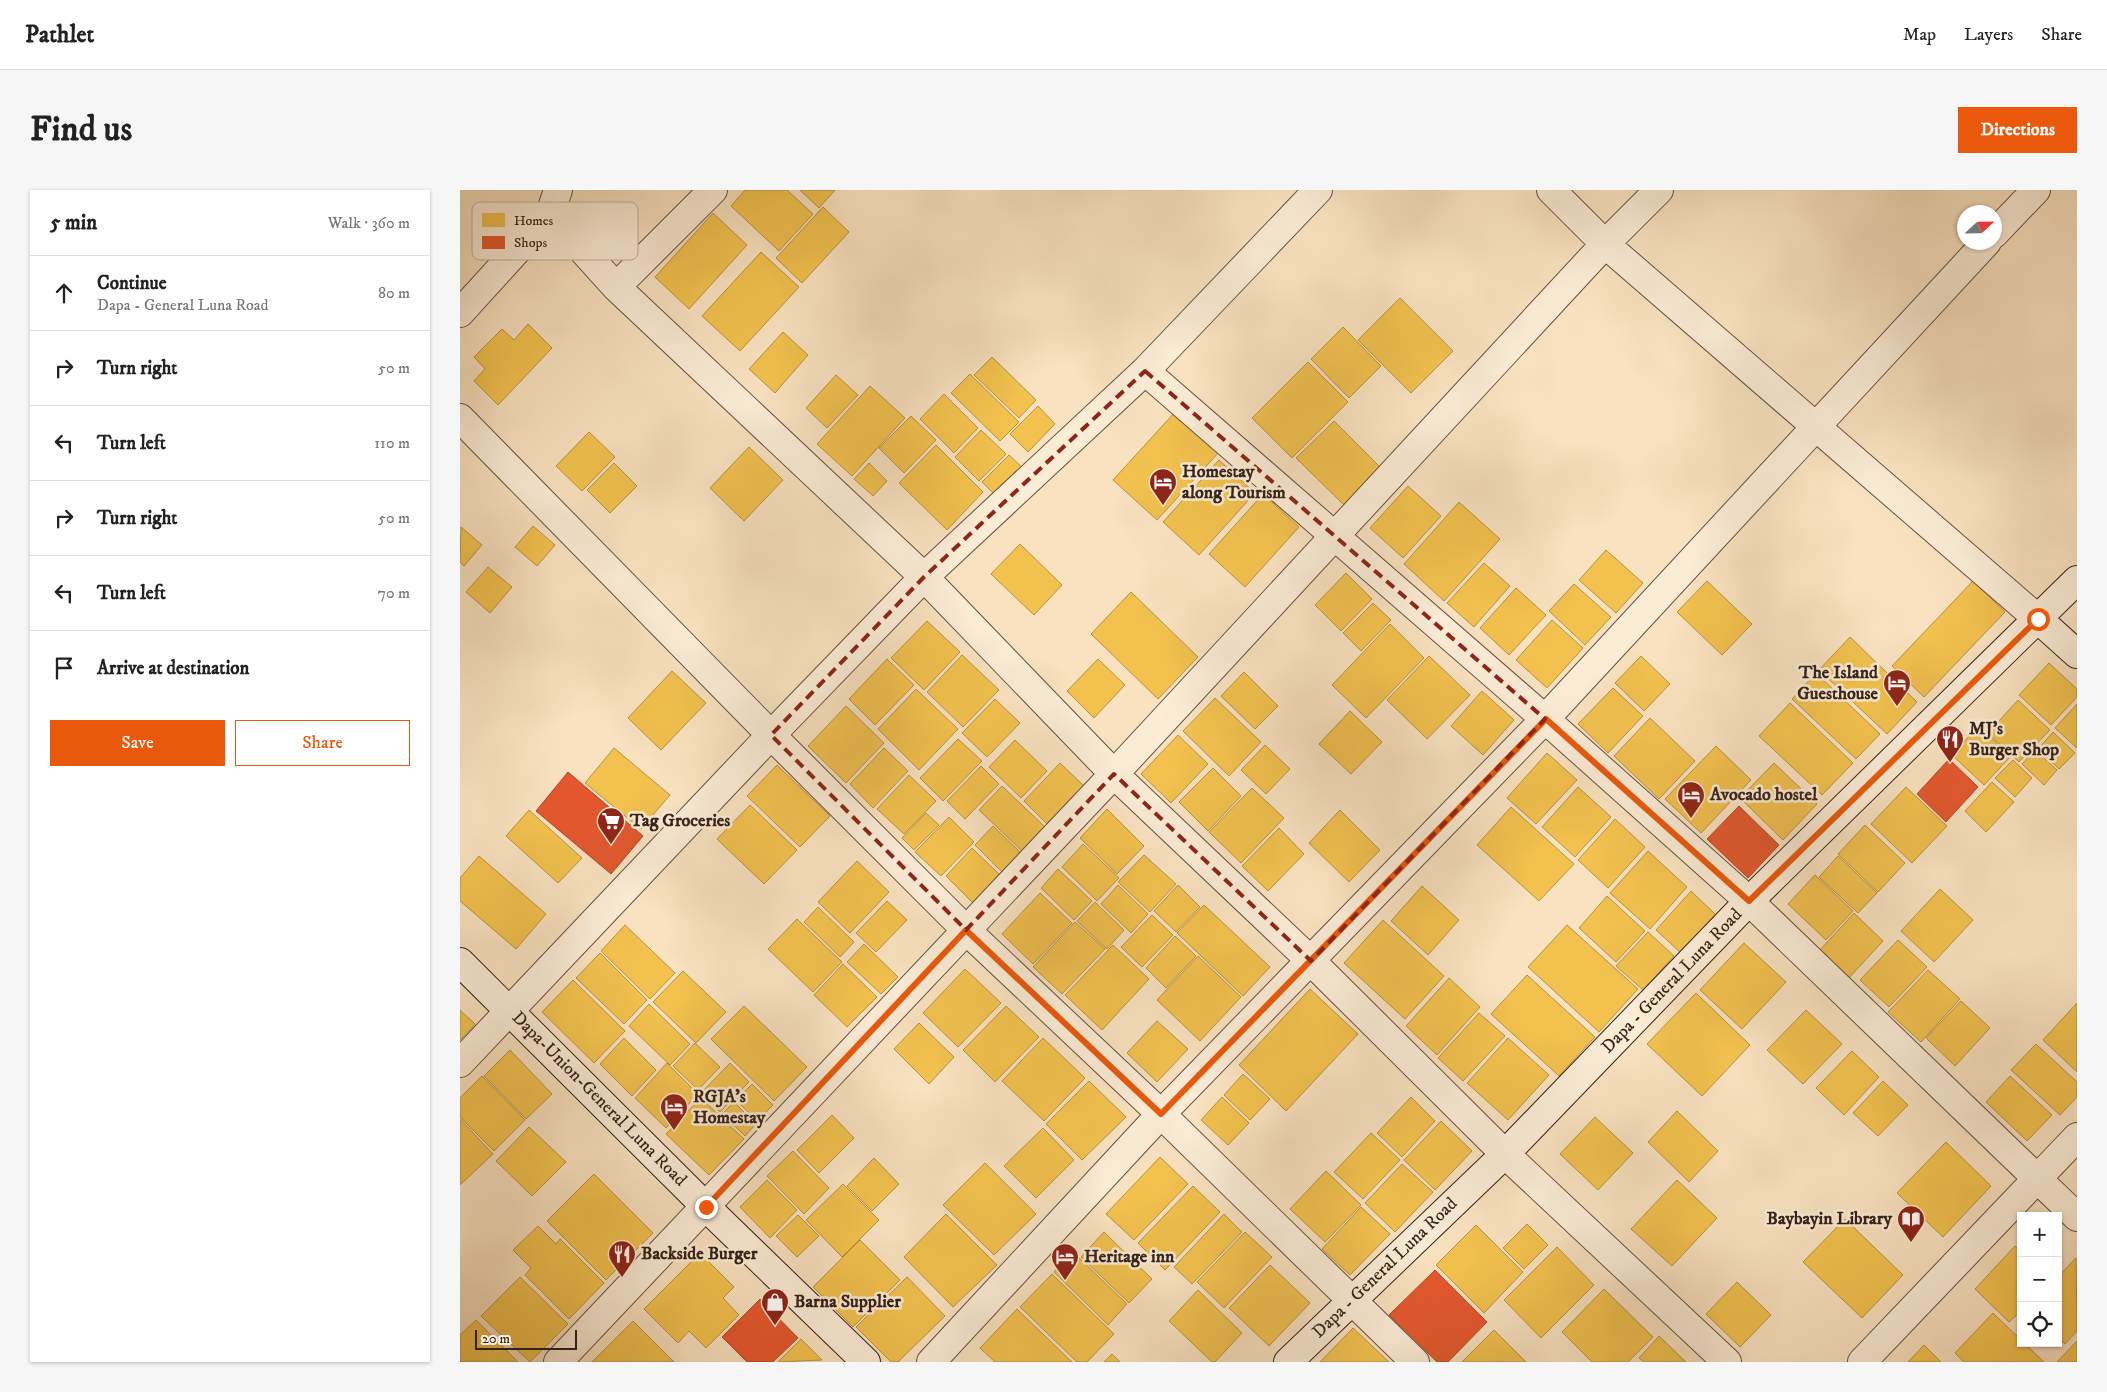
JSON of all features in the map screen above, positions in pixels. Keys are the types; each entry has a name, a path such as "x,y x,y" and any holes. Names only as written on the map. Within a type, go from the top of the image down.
{"street":[{"path":"616,287 713,190"},
{"path":"460,1063 770,735 924,577 1145,370 1318,190"},
{"path":"1551,190 1605,244 1818,426 2077,654"},
{"path":"558,1362 1114,774 1605,244 1659,190"},
{"path":"2002,226 2036,190"},
{"path":"931,1362 1161,1114 1546,719 1980,250"},
{"path":"460,313 505,260"},
{"path":"596,260 616,287 924,577 1114,774 1310,961 1505,1154 1727,1362"},
{"path":"1145,370 1546,719 1749,901 2077,1218"},
{"path":"460,418 770,735 966,930 1161,1114 1415,1362"},
{"name":"Dapa - General Luna Road","path":"1288,1362 1350,1300 1505,1154 1749,901 2077,580"},
{"name":"Dapa-Union-General Luna Road","path":"460,962 706,1207 866,1362"},
{"path":"1862,1362 2077,1137"}],"highlighted area":[{"path":"1145,371 1545,719 1311,961 1114,774 966,930 771,735 924,577"}],"building: Homes":[{"path":"745,190 787,190 813,214 779,251 731,206"},
{"path":"800,190 835,190 819,208"},
{"path":"823,207 849,232 802,283 776,258"},
{"path":"713,213 747,245 689,309 655,277"},
{"path":"761,252 799,287 740,351 702,316"},
{"path":"1400,298 1453,351 1411,393 1358,340"},
{"path":"528,324 552,348 498,405 474,381 485,369 474,357 502,329 514,340"},
{"path":"1343,327 1381,366 1349,398 1311,359"},
{"path":"783,332 808,355 775,393 749,369"},
{"path":"992,357 1036,400 1019,418 974,375"},
{"path":"1308,362 1348,402 1292,458 1252,418"},
{"path":"970,374 1019,422 1000,441 951,393"},
{"path":"836,375 858,395 827,428 806,408"},
{"path":"870,386 905,418 852,476 817,444"},
{"path":"944,394 978,428 954,453 920,419"},
{"path":"1038,406 1055,424 1028,452 1010,434"},
{"path":"1176,411 1220,451 1157,520 1113,480"},
{"path":"911,416 936,440 904,473 879,448"},
{"path":"1334,421 1382,469 1345,506 1296,458"},
{"path":"981,430 1006,454 979,481 955,457"},
{"path":"589,432 615,457 582,491 556,466"},
{"path":"936,445 983,492 947,530 899,483"},
{"path":"749,447 783,480 744,521 710,488"},
{"path":"1009,455 1025,470 998,498 982,482"},
{"path":"1219,460 1255,493 1199,555 1163,522"},
{"path":"614,463 637,486 610,513 587,490"},
{"path":"869,463 887,481 873,496 854,479"},
{"path":"1408,486 1441,516 1403,558 1370,528"},
{"path":"1263,494 1299,527 1245,587 1209,554"},
{"path":"1459,502 1500,539 1444,601 1404,564"},
{"path":"533,526 555,545 537,566 515,547"},
{"path":"461,527 482,545 464,566 460,562"},
{"path":"1020,544 1062,585 1034,615 991,574"},
{"path":"1606,550 1643,583 1616,613 1579,580"},
{"path":"1484,563 1510,586 1474,627 1447,603"},
{"path":"488,567 512,587 490,613 466,592"},
{"path":"1346,573 1372,599 1341,631 1315,605"},
{"path":"1707,581 1752,624 1722,655 1677,612"},
{"path":"1973,581 2005,612 1924,697 1892,666"},
{"path":"1574,584 1611,617 1585,645 1549,611"},
{"path":"1516,588 1546,615 1509,655 1480,628"},
{"path":"1131,592 1198,657 1158,699 1091,634"},
{"path":"1373,603 1391,620 1361,651 1343,633"},
{"path":"1552,620 1583,648 1547,688 1516,660"},
{"path":"927,621 960,652 924,690 891,658"},
{"path":"1390,624 1424,658 1366,718 1332,685"},
{"path":"1850,637 1917,702 1887,734 1819,670"},
{"path":"962,655 999,690 963,727 927,692"},
{"path":"1429,656 1470,695 1427,739 1387,700"},
{"path":"1641,656 1670,684 1644,711 1615,683"},
{"path":"887,659 914,685 875,725 849,699"},
{"path":"1098,659 1125,685 1094,718 1067,691"},
{"path":"2049,663 2077,689 2077,697 2051,725 2019,695"},
{"path":"672,671 706,703 661,750 628,718"},
{"path":"1244,672 1278,706 1255,729 1221,696"},
{"path":"1816,673 1880,734 1856,759 1792,699"},
{"path":"1613,688 1643,716 1608,753 1578,724"},
{"path":"916,689 958,729 919,770 878,729"},
{"path":"1482,691 1514,720 1483,755 1451,726"},
{"path":"1215,698 1261,742 1229,776 1183,731"},
{"path":"995,699 1020,723 987,757 962,733"},
{"path":"2018,700 2050,730 2019,762 1988,733"},
{"path":"1790,703 1853,763 1822,795 1759,736"},
{"path":"2077,704 2077,748 2055,728"},
{"path":"846,706 884,743 846,783 808,746"},
{"path":"1350,711 1382,742 1351,774 1319,744"},
{"path":"1650,718 1695,761 1659,799 1614,756"},
{"path":"1978,726 2011,756 1984,785 1952,755"},
{"path":"2053,732 2075,753 2059,769 2038,749"},
{"path":"1178,735 1208,764 1171,803 1141,774"},
{"path":"958,739 982,761 943,801 920,778"},
{"path":"1015,740 1047,771 1021,798 989,767"},
{"path":"1265,745 1290,769 1266,794 1241,770"},
{"path":"1716,746 1751,780 1701,833 1665,799"},
{"path":"614,748 670,795 641,829 585,783"},
{"path":"884,748 908,771 873,808 850,784"},
{"path":"2035,750 2057,770 2044,785 2022,764"},
{"path":"1547,753 1577,780 1536,824 1507,798"},
{"path":"2013,760 2032,778 2015,797 1995,778"},
{"path":"1060,763 1085,787 1048,825 1024,801"},
{"path":"1774,763 1817,804 1783,840 1740,798"},
{"path":"777,765 830,816 800,847 747,796"},
{"path":"981,766 999,784 965,819 947,801"},
{"path":"1213,768 1241,796 1208,831 1179,802"},
{"path":"909,775 936,801 904,834 877,809"},
{"path":"1992,782 2014,802 1986,832 1965,811"},
{"path":"1002,786 1046,828 1023,852 979,810"},
{"path":"1578,787 1611,817 1575,857 1542,827"},
{"path":"1906,787 1947,826 1912,863 1871,824"},
{"path":"1252,788 1284,818 1241,863 1209,832"},
{"path":"750,805 797,850 764,884 717,839"},
{"path":"1511,807 1574,864 1539,901 1477,845"},
{"path":"1107,809 1144,846 1117,874 1080,838"},
{"path":"529,810 582,858 558,883 506,836"},
{"path":"1340,810 1380,850 1349,882 1309,843"},
{"path":"926,813 939,825 914,850 902,838"},
{"path":"949,817 974,842 941,876 915,852"},
{"path":"1615,819 1645,847 1608,888 1578,860"},
{"path":"1865,825 1905,863 1878,892 1838,854"},
{"path":"993,826 1023,855 1004,874 975,845"},
{"path":"1279,828 1304,854 1268,891 1242,866"},
{"path":"1083,844 1119,878 1097,901 1062,867"},
{"path":"972,848 1000,875 973,903 946,876"},
{"path":"1648,851 1687,887 1650,929 1610,893"},
{"path":"1144,855 1176,884 1150,912 1118,882"},
{"path":"479,856 546,914 516,949 460,901 460,878"},
{"path":"1838,856 1877,893 1858,913 1819,877"},
{"path":"857,861 889,892 850,933 818,902"},
{"path":"1058,869 1092,901 1074,920 1041,888"},
{"path":"1815,875 1853,911 1826,940 1788,904"},
{"path":"1118,885 1148,914 1131,933 1101,904"},
{"path":"1178,885 1200,907 1176,932 1154,911"},
{"path":"1422,886 1459,920 1428,955 1391,921"},
{"path":"1940,889 1973,920 1934,962 1901,931"},
{"path":"1691,891 1716,915 1681,953 1656,930"},
{"path":"1040,893 1072,923 1033,964 1002,934"},
{"path":"1607,896 1645,931 1616,962 1579,928"},
{"path":"887,901 907,920 876,952 856,933"},
{"path":"1095,902 1124,930 1107,949 1077,921"},
{"path":"1204,905 1270,967 1243,996 1177,933"},
{"path":"818,907 854,942 840,957 804,922"},
{"path":"1854,913 1883,941 1848,979 1819,951"},
{"path":"1152,915 1173,935 1142,967 1121,947"},
{"path":"797,919 842,962 813,992 768,949"},
{"path":"1383,920 1444,976 1405,1019 1344,963"},
{"path":"1075,922 1105,949 1062,994 1033,967"},
{"path":"625,925 675,973 650,999 601,951"},
{"path":"1567,925 1638,989 1599,1032 1528,967"},
{"path":"1648,932 1674,956 1643,990 1616,966"},
{"path":"1175,936 1196,956 1166,988 1146,968"},
{"path":"1898,940 1927,967 1889,1007 1860,980"},
{"path":"1744,943 1786,982 1742,1029 1700,990"},
{"path":"864,944 898,977 881,994 847,962"},
{"path":"1113,945 1149,979 1102,1030 1065,995"},
{"path":"600,953 647,1000 624,1024 576,978"},
{"path":"1198,956 1241,997 1200,1041 1157,1000"},
{"path":"843,964 877,997 847,1027 814,995"},
{"path":"965,969 1001,1003 958,1047 923,1013"},
{"path":"1928,970 1960,999 1921,1042 1888,1012"},
{"path":"683,971 726,1012 696,1043 653,1002"},
{"path":"1527,975 1595,1037 1559,1076 1491,1014"},
{"path":"1449,978 1480,1007 1437,1055 1406,1026"},
{"path":"573,980 625,1031 594,1063 542,1012"},
{"path":"1310,989 1358,1034 1286,1111 1239,1065"},
{"path":"1696,993 1750,1045 1702,1096 1647,1044"},
{"path":"1961,1001 1990,1028 1955,1066 1926,1038"},
{"path":"2077,1003 2077,1072 2043,1040"},
{"path":"649,1004 690,1044 670,1065 629,1026"},
{"path":"744,1006 807,1067 774,1101 711,1039"},
{"path":"1006,1006 1039,1037 995,1082 963,1050"},
{"path":"460,1010 475,1024 460,1040"},
{"path":"1806,1010 1842,1044 1803,1084 1767,1050"},
{"path":"1479,1013 1505,1036 1463,1081 1438,1058"},
{"path":"1157,1021 1188,1049 1157,1082 1127,1053"},
{"path":"919,1023 954,1057 929,1084 894,1049"},
{"path":"624,1038 656,1070 632,1096 600,1064"},
{"path":"1043,1038 1085,1078 1044,1121 1002,1081"},
{"path":"1508,1038 1549,1075 1508,1120 1467,1083"},
{"path":"695,1043 720,1067 698,1090 673,1066"},
{"path":"2036,1044 2077,1082 2077,1097 2060,1115 2011,1070"},
{"path":"510,1050 552,1094 526,1119 484,1076"},
{"path":"1852,1051 1879,1077 1844,1115 1816,1088"},
{"path":"667,1063 698,1094 666,1128 635,1098"},
{"path":"730,1063 749,1082 720,1112 701,1093"},
{"path":"1243,1074 1270,1099 1250,1120 1224,1095"},
{"path":"482,1076 525,1120 494,1151 460,1117 460,1098"},
{"path":"2010,1076 2052,1115 2027,1141 1986,1102"},
{"path":"1089,1081 1126,1117 1082,1160 1046,1124"},
{"path":"1883,1081 1908,1105 1878,1136 1853,1113"},
{"path":"752,1084 773,1105 757,1121 736,1100"},
{"path":"1222,1097 1249,1123 1228,1145 1201,1120"},
{"path":"1411,1097 1435,1121 1402,1157 1377,1133"},
{"path":"701,1098 744,1139 709,1175 666,1134"},
{"path":"734,1102 756,1124 745,1136 722,1114"},
{"path":"1677,1111 1718,1151 1689,1182 1648,1142"},
{"path":"832,1115 854,1138 819,1173 797,1150"},
{"path":"1595,1117 1633,1153 1598,1190 1560,1154"},
{"path":"460,1119 493,1154 460,1185"},
{"path":"1441,1121 1472,1151 1435,1190 1404,1160"},
{"path":"529,1127 566,1162 532,1196 496,1161"},
{"path":"1043,1128 1074,1160 1036,1198 1004,1166"},
{"path":"1371,1133 1400,1160 1363,1199 1334,1172"},
{"path":"1946,1142 1991,1186 1943,1237 1897,1193"},
{"path":"793,1151 829,1188 804,1214 767,1176"},
{"path":"1160,1157 1188,1184 1134,1240 1106,1214"},
{"path":"874,1158 899,1184 872,1211 847,1186"},
{"path":"985,1163 1036,1214 994,1255 943,1205"},
{"path":"1402,1164 1433,1192 1395,1232 1365,1203"},
{"path":"1326,1171 1361,1205 1325,1242 1290,1209"},
{"path":"594,1174 653,1233 606,1280 547,1221"},
{"path":"767,1180 797,1210 770,1238 740,1207"},
{"path":"1677,1180 1717,1218 1672,1266 1631,1229"},
{"path":"843,1184 879,1220 842,1257 806,1220"},
{"path":"1193,1186 1220,1212 1165,1270 1138,1243"},
{"path":"1361,1207 1390,1234 1350,1275 1322,1249"},
{"path":"946,1214 997,1265 953,1307 904,1257"},
{"path":"1224,1214 1242,1232 1192,1284 1174,1267"},
{"path":"798,1215 819,1236 797,1257 776,1236"},
{"path":"1845,1219 1903,1275 1862,1318 1803,1262"},
{"path":"1527,1224 1548,1245 1524,1269 1503,1248"},
{"path":"1476,1225 1523,1272 1484,1313 1436,1265"},
{"path":"538,1226 556,1244 560,1239 604,1283 569,1319 525,1275 531,1268 513,1250"},
{"path":"1104,1232 1152,1279 1129,1303 1081,1257"},
{"path":"1245,1232 1272,1257 1224,1308 1197,1282"},
{"path":"860,1240 900,1280 853,1327 813,1287"},
{"path":"2015,1246 2017,1248 2017,1315 2009,1322 1975,1289"},
{"path":"1557,1247 1594,1285 1541,1338 1504,1300"},
{"path":"1073,1252 1127,1304 1108,1325 1054,1272"},
{"path":"700,1253 734,1287 723,1298 739,1315 706,1348 689,1331 678,1343 644,1309"},
{"path":"2076,1258 2077,1331 2065,1344 2062,1341 2062,1273"},
{"path":"1270,1265 1310,1303 1269,1346 1229,1308"},
{"path":"1052,1274 1114,1334 1087,1362 1077,1362 1020,1307"},
{"path":"520,1277 568,1324 530,1362 481,1316"},
{"path":"907,1277 945,1316 898,1362 891,1362 856,1327"},
{"path":"1737,1282 1771,1315 1740,1347 1706,1314"},
{"path":"1604,1289 1653,1337 1628,1362 1592,1362 1562,1332"},
{"path":"1198,1290 1242,1333 1215,1362 1212,1362 1169,1321"},
{"path":"1017,1309 1072,1362 995,1362 980,1348"},
{"path":"1993,1313 2017,1336 2017,1347 2028,1347 2044,1362 1964,1362 1955,1353"},
{"path":"476,1320 518,1362 460,1362 460,1335"},
{"path":"633,1321 674,1362 592,1362"},
{"path":"1353,1328 1389,1362 1320,1362"},
{"path":"1494,1330 1526,1362 1462,1362"},
{"path":"1659,1336 1686,1362 1644,1362 1639,1358"},
{"path":"801,1339 822,1360 778,1362"},
{"path":"2077,1341 2077,1362 2057,1362"},
{"path":"1924,1345 1941,1362 1908,1362"},
{"path":"1112,1354 1120,1362 1104,1362"}],"building: Shops":[{"path":"1949,759 1978,787 1946,822 1917,794"},
{"path":"568,772 643,836 611,874 536,811"},
{"path":"1739,806 1779,845 1748,878 1707,839"},
{"path":"1435,1270 1487,1322 1448,1362 1437,1362 1389,1315"},
{"path":"760,1299 798,1338 773,1362 747,1362 722,1337"}],"place":[{"name":"Homestay along Tourism","path":"1163,506"},
{"name":"The Island Guesthouse","path":"1897,707"},
{"name":"MJ's Burger Shop","path":"1950,763"},
{"name":"Avocado hostel","path":"1691,819"},
{"name":"Tag Groceries","path":"611,845"},
{"name":"RGJA's Homestay","path":"674,1131"},
{"name":"Baybayin Library","path":"1911,1243"},
{"name":"Backside Burger","path":"622,1278"},
{"name":"Heritage inn","path":"1065,1281"},
{"name":"Barna Supplier","path":"775,1326"}],"route":[{"path":"706,1207 966,930 1161,1114 1546,719 1749,901 2038,619"}]}
